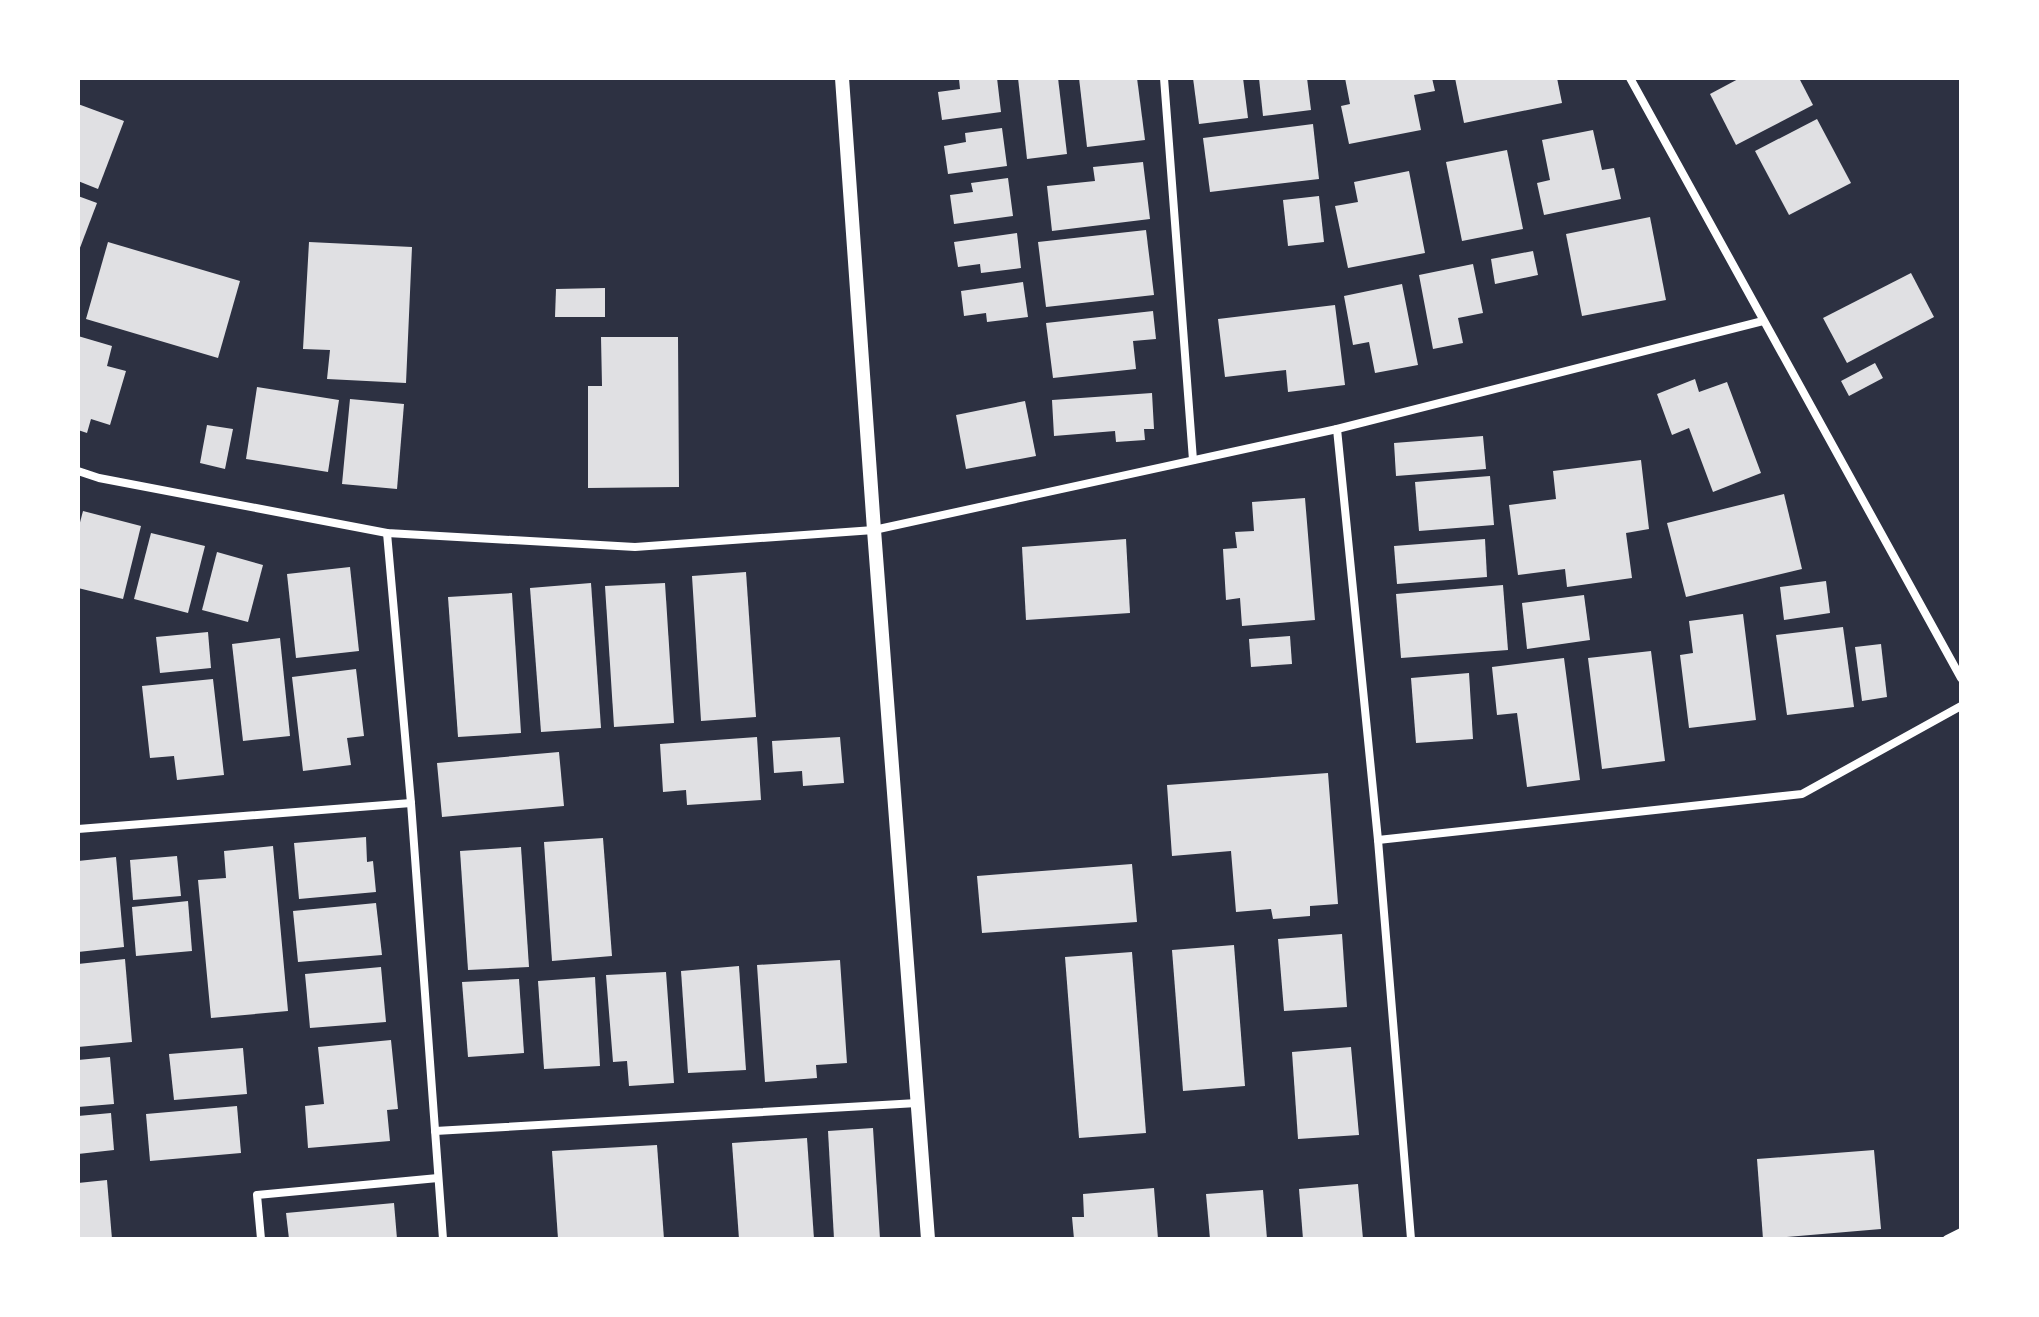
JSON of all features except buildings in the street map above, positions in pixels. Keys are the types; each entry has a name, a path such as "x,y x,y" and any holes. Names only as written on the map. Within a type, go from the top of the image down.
{"street":[{"path":"842,78 928,1239"},
{"path":"1164,78 1193,460"},
{"path":"1630,78 1961,678"},
{"path":"78,471 99,478 387,533 635,547 874,530 1337,429 1763,321"},
{"path":"1337,429 1378,840 1411,1239"},
{"path":"387,533 411,803 443,1239"},
{"path":"1378,840 1802,794 1961,706"},
{"path":"78,829 411,803"},
{"path":"435,1131 917,1103"},
{"path":"261,1239 257,1195 438,1178"},
{"path":"1947,1239 1961,1232"}]}
